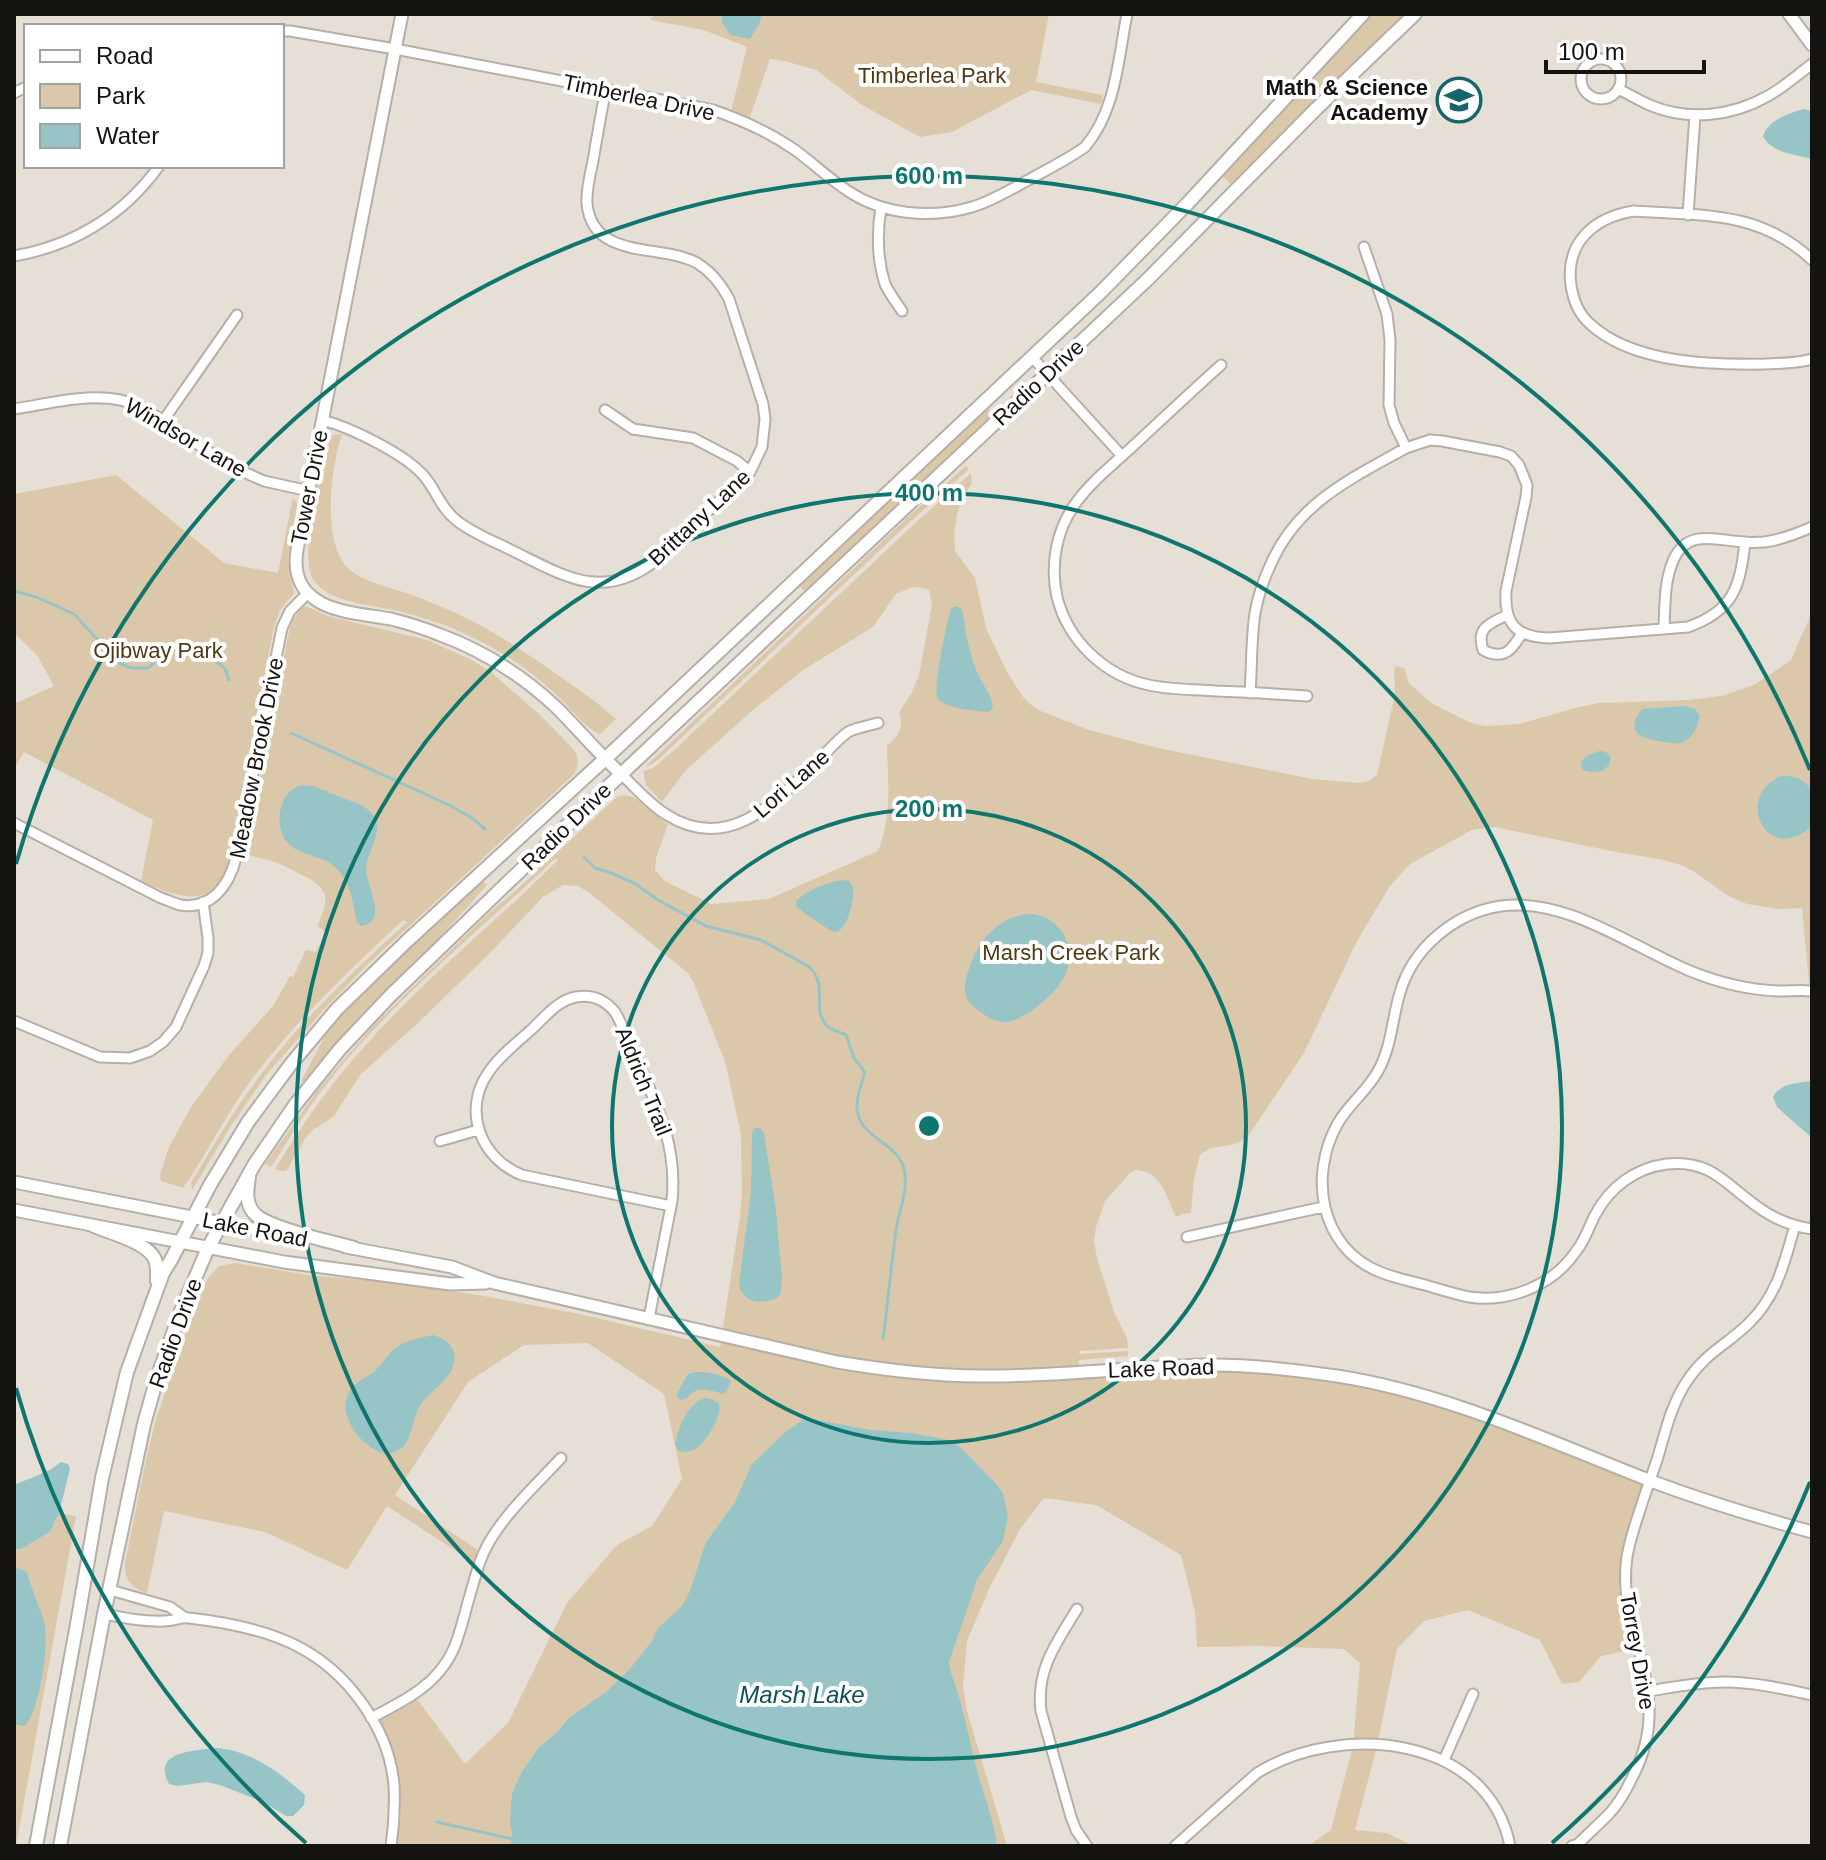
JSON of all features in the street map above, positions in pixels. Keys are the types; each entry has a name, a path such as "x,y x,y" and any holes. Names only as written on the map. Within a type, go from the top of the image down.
{"main road":[{"name":"Radio Drive","path":"36,1846 102,1478 127,1372 163,1273 228,1153 261,1102 337,1009 1032,357 1153,239 1363,14"},
{"name":"Radio Drive","path":"60,1846 104,1614 150,1401 172,1333 221,1223 254,1165 309,1086 390,996 621,774 1174,254 1326,99 1415,14"},
{"path":"254,1165 247,1196 256,1216 354,1248"},
{"path":"94,1226 138,1244 153,1256 158,1287"}],"street":[{"name":"Tower Drive","path":"308,593 299,578 296,560 402,14"},
{"name":"Timberlea Drive","path":"284,31 691,104 738,119 780,141 850,193 881,207 936,214 974,207 1085,147 1095,136 1108,111 1127,14"},
{"path":"1789,14 1812,45"},
{"path":"1595,60 1611,62 1620,77 1618,89 1602,99 1589,96 1581,86 1584,68 1595,60"},
{"path":"1618,89 1662,110 1695,115 1723,113 1769,96 1812,64"},
{"name":"Brittany Lane","path":"322,420 353,430 407,461 425,477 446,512 464,526 563,575 586,582 615,581 640,572 750,472 762,447 765,419 758,389 723,288 695,262 611,241 596,227 590,216 587,193 606,89"},
{"path":"1688,215 1695,115"},
{"path":"14,256 46,249 90,230 128,203 158,168"},
{"path":"881,207 878,226 881,266 886,286 902,311"},
{"path":"1812,260 1792,242 1763,227 1732,219 1634,211 1604,219 1592,228 1574,250 1570,279 1572,295 1587,321 1628,346 1691,362 1733,365 1796,363 1812,359"},
{"path":"1364,247 1387,314 1390,340 1389,405 1406,448"},
{"path":"163,421 237,315"},
{"path":"1032,357 1122,456"},
{"path":"1221,365 1081,496 1059,535 1054,579 1058,601 1080,643 1094,658 1132,681 1177,689 1307,696"},
{"name":"Windsor Lane","path":"14,409 104,397 131,402 230,466 264,481 309,491"},
{"path":"605,410 633,429 693,438 737,461 750,472"},
{"path":"1250,693 1255,611 1267,572 1284,538 1299,519 1332,491 1406,448 1430,440 1500,452 1511,456 1519,465 1527,485 1505,605 1513,626 1534,638 1688,627 1706,621 1732,596 1739,581 1745,542"},
{"path":"1664,629 1666,593 1672,564 1685,544 1708,538 1769,541 1812,527"},
{"path":"308,593 328,606 415,626 478,651 540,693 621,774"},
{"name":"Meadow Brook Drive","path":"203,902 226,885 232,872 282,628 290,611 308,593"},
{"path":"1507,615 1481,632 1483,650 1499,655 1508,652 1522,633"},
{"name":"Lori Lane","path":"621,774 653,805 673,818 701,827 725,827 744,822 765,810 847,733 878,723"},
{"path":"14,823 161,898 181,905 203,902 208,938 204,966 176,1027 150,1051 130,1058 100,1057 14,1021"},
{"path":"1812,991 1742,987 1692,972 1560,911 1529,904 1472,913 1430,942 1410,967 1377,1074 1343,1116 1326,1150 1323,1168 1323,1207 1331,1227 1339,1241 1365,1265 1382,1273 1472,1297 1504,1297 1524,1292 1553,1276 1579,1248 1604,1199 1627,1178 1656,1166 1684,1164 1714,1172 1761,1210 1812,1229"},
{"name":"Aldrich Trail","path":"478,1130 476,1111 479,1093 484,1078 494,1065 562,1002 578,996 596,998 609,1005 618,1017 663,1118 672,1160 671,1206 649,1318"},
{"path":"440,1141 478,1130 498,1161 522,1175 671,1206"},
{"name":"Lake Road","path":"14,1182 452,1267 494,1283 837,1362 968,1376 1207,1365 1278,1369 1338,1377 1458,1405 1650,1480 1760,1518 1812,1532"},
{"path":"1187,1237 1323,1207"},
{"name":"Lake Road","path":"14,1210 284,1262 450,1284 494,1283"},
{"name":"Torrey Drive","path":"1572,1846 1578,1844 1610,1812 1641,1762 1648,1739 1649,1691 1626,1605 1625,1574 1629,1549 1673,1408 1684,1386 1706,1358 1764,1307 1781,1275 1795,1225"},
{"path":"371,1718 422,1689 441,1670 455,1646 487,1545 499,1527 561,1458"},
{"path":"110,1590 170,1607 184,1617 255,1630 297,1646 334,1672 362,1703 382,1740 394,1783 391,1846"},
{"path":"1077,1609 1049,1655 1040,1683 1040,1697 1041,1711 1071,1817 1087,1846"},
{"path":"104,1614 150,1621 184,1617"},
{"path":"1649,1691 1727,1682 1812,1695"},
{"path":"1444,1760 1473,1694"},
{"path":"1175,1846 1257,1773 1287,1757 1324,1748 1384,1746 1422,1752 1444,1760 1477,1782 1501,1818 1510,1846"}],"green space":[{"name":"Timberlea Park","path":"655,14 1049,14 1036,82 1103,95 1101,104 1031,90 952,132 920,137 862,105 816,70 770,59 748,123 730,116 747,47 704,30 650,20"},
{"path":"1373,14 1404,14 1232,185 1222,176"},
{"path":"988,408 994,414 805,591 799,585"},
{"path":"342,434 332,482 331,519 333,537 345,565 366,580 461,616 521,650 616,719 600,734 588,727 530,672 484,643 438,623 341,599 320,587 309,568 310,533 327,442"},
{"path":"966,466 969,469 660,758 645,767 912,513"},
{"name":"Marsh Creek Park","path":"971,473 972,483 957,514 955,551 975,578 986,628 1007,672 1030,704 1089,730 1158,748 1312,779 1357,783 1369,781 1377,775 1394,699 1396,666 1404,668 1409,683 1431,703 1471,723 1485,726 1520,724 1599,703 1722,696 1756,684 1791,660 1812,606 1812,984 1809,984 1802,908 1778,909 1747,904 1730,897 1693,871 1664,860 1495,827 1472,830 1410,864 1390,886 1357,941 1304,1053 1248,1136 1242,1141 1212,1148 1200,1155 1191,1213 1176,1217 1157,1180 1136,1170 1105,1201 1096,1227 1094,1241 1097,1258 1128,1348 1080,1351 1079,1354 1128,1351 1128,1356 1079,1360 1078,1372 1278,1369 1458,1405 1650,1480 1625,1574 1639,1648 1601,1656 1579,1682 1562,1684 1540,1640 1468,1610 1424,1621 1397,1649 1377,1746 1355,1830 1387,1833 1413,1846 1308,1846 1331,1830 1353,1746 1360,1663 1344,1649 1197,1647 1195,1612 1181,1555 1096,1505 1044,1498 1020,1529 967,1641 963,1686 967,1711 1007,1846 391,1846 394,1783 371,1718 414,1695 465,1764 508,1723 567,1603 617,1545 652,1526 682,1479 664,1394 588,1343 524,1345 468,1382 395,1495 478,1550 473,1562 387,1506 347,1570 265,1532 164,1511 147,1593 130,1582 125,1563 156,1419 208,1278 219,1266 235,1263 315,1276 380,1281 575,1313 720,1347 742,1193 741,1134 725,1061 688,973 578,886 563,885 543,897 491,952 360,1075 334,1116 306,1137 287,1170 275,1169 317,1105 365,1046 411,998 558,860 556,858 362,1042 328,1082 271,1167 265,1164 320,1087 376,1023 488,914 618,796 638,800 668,824 655,870 665,881 711,904 769,899 878,851 887,812 887,745 899,731 899,713 919,675 932,605 929,590 910,588 896,594 873,627 803,670 754,709 686,770 662,802 646,785 643,771 653,768 671,753"},
{"name":"Ojibway Park","path":"116,475 224,563 278,573 293,497 297,504 288,559 294,593 280,610 274,627 227,866 221,881 202,895 178,895 141,881 153,820 24,752 14,769 14,704 54,686 37,655 14,633 14,494"},
{"name":"Ojibway Park","path":"306,606 328,616 427,640 470,659 491,672 539,714 574,750 578,764 571,777 370,962 327,1006 266,1075 192,1190 191,1183 226,1125 281,1049 333,992 407,922 403,920 344,977 269,1057 243,1092 183,1188 161,1181 169,1147 191,1107 229,1055 273,1006 290,976 293,977 306,950 316,952 326,932 317,926 325,900 316,883 288,867 246,852 290,626 299,610"},
{"path":"483,881 487,885 432,946 360,1016 301,1081 327,1032 339,1018 387,968"},
{"path":"59,1513 76,1516 14,1846 14,1549 21,1549 50,1532"}],"water":[{"path":"722,14 762,14 750,39 730,35 722,22"},
{"path":"1803,109 1812,111 1812,159 1778,149 1763,136 1774,122"},
{"path":"957,606 963,614 974,665 992,703 993,708 988,712 954,707 938,699 938,672 945,633 952,608"},
{"path":"1685,706 1695,709 1700,716 1692,734 1684,742 1651,740 1636,732 1635,722 1642,709"},
{"path":"1600,751 1611,757 1608,766 1597,772 1583,770 1581,763 1585,757"},
{"path":"1781,776 1799,779 1812,791 1812,826 1796,836 1781,838 1770,834 1758,812 1759,798 1767,786"},
{"path":"302,785 313,786 361,805 375,818 377,831 366,869 375,910 370,923 362,926 357,923 349,890 334,866 296,849 284,838 280,821 283,802 287,794"},
{"path":"843,880 849,881 853,892 850,913 840,930 832,931 797,907 796,901 806,893"},
{"path":"1026,914 1038,915 1058,926 1068,945 1068,968 1057,988 1033,1010 1012,1021 999,1021 985,1015 968,1001 966,978 976,951 989,934 1005,921"},
{"path":"1812,1081 1812,1138 1777,1107 1773,1097 1785,1086"},
{"path":"758,1127 764,1134 776,1210 782,1279 778,1297 759,1302 748,1299 739,1284 751,1192 752,1134"},
{"path":"433,1335 451,1346 454,1363 451,1370 418,1409 408,1440 402,1448 391,1453 379,1452 363,1441 351,1426 346,1413 348,1394 397,1347"},
{"path":"688,1374 714,1374 731,1381 727,1391 723,1394 699,1390 688,1398 678,1398 677,1393"},
{"path":"706,1398 718,1403 719,1413 714,1427 697,1448 688,1452 679,1451 675,1445 685,1417 694,1405"},
{"name":"Marsh Lake","path":"806,1418 949,1440 961,1448 1003,1493 1008,1517 1003,1541 977,1580 949,1662 997,1846 511,1846 512,1793 539,1747 570,1717 605,1693 629,1670 652,1641 658,1628 682,1606 706,1542 734,1504 752,1464 784,1433"},
{"path":"61,1462 68,1464 70,1469 59,1513 50,1532 21,1549 14,1549 14,1485"},
{"path":"14,1567 27,1572 45,1627 42,1679 35,1707 25,1726 14,1724"},
{"path":"216,1748 241,1753 275,1771 305,1795 304,1805 293,1816 286,1816 263,1802 220,1785 206,1782 178,1786 169,1784 165,1773 170,1759 187,1752"}],"waterway":[{"path":"14,591 74,614 119,663 131,668 148,668 165,652 173,650 206,657 220,664 229,680"},
{"path":"291,733 449,805 485,829"},
{"path":"584,857 595,868 634,883 706,926 761,940 814,972 819,984 820,1013 824,1022 829,1028 846,1035 854,1058 865,1072 857,1099 859,1118 894,1152 904,1169 904,1192 896,1230 883,1339"},
{"path":"437,1822 512,1839"}],"place":[{"name":"Math & Science Academy","path":"1459,100"}]}
